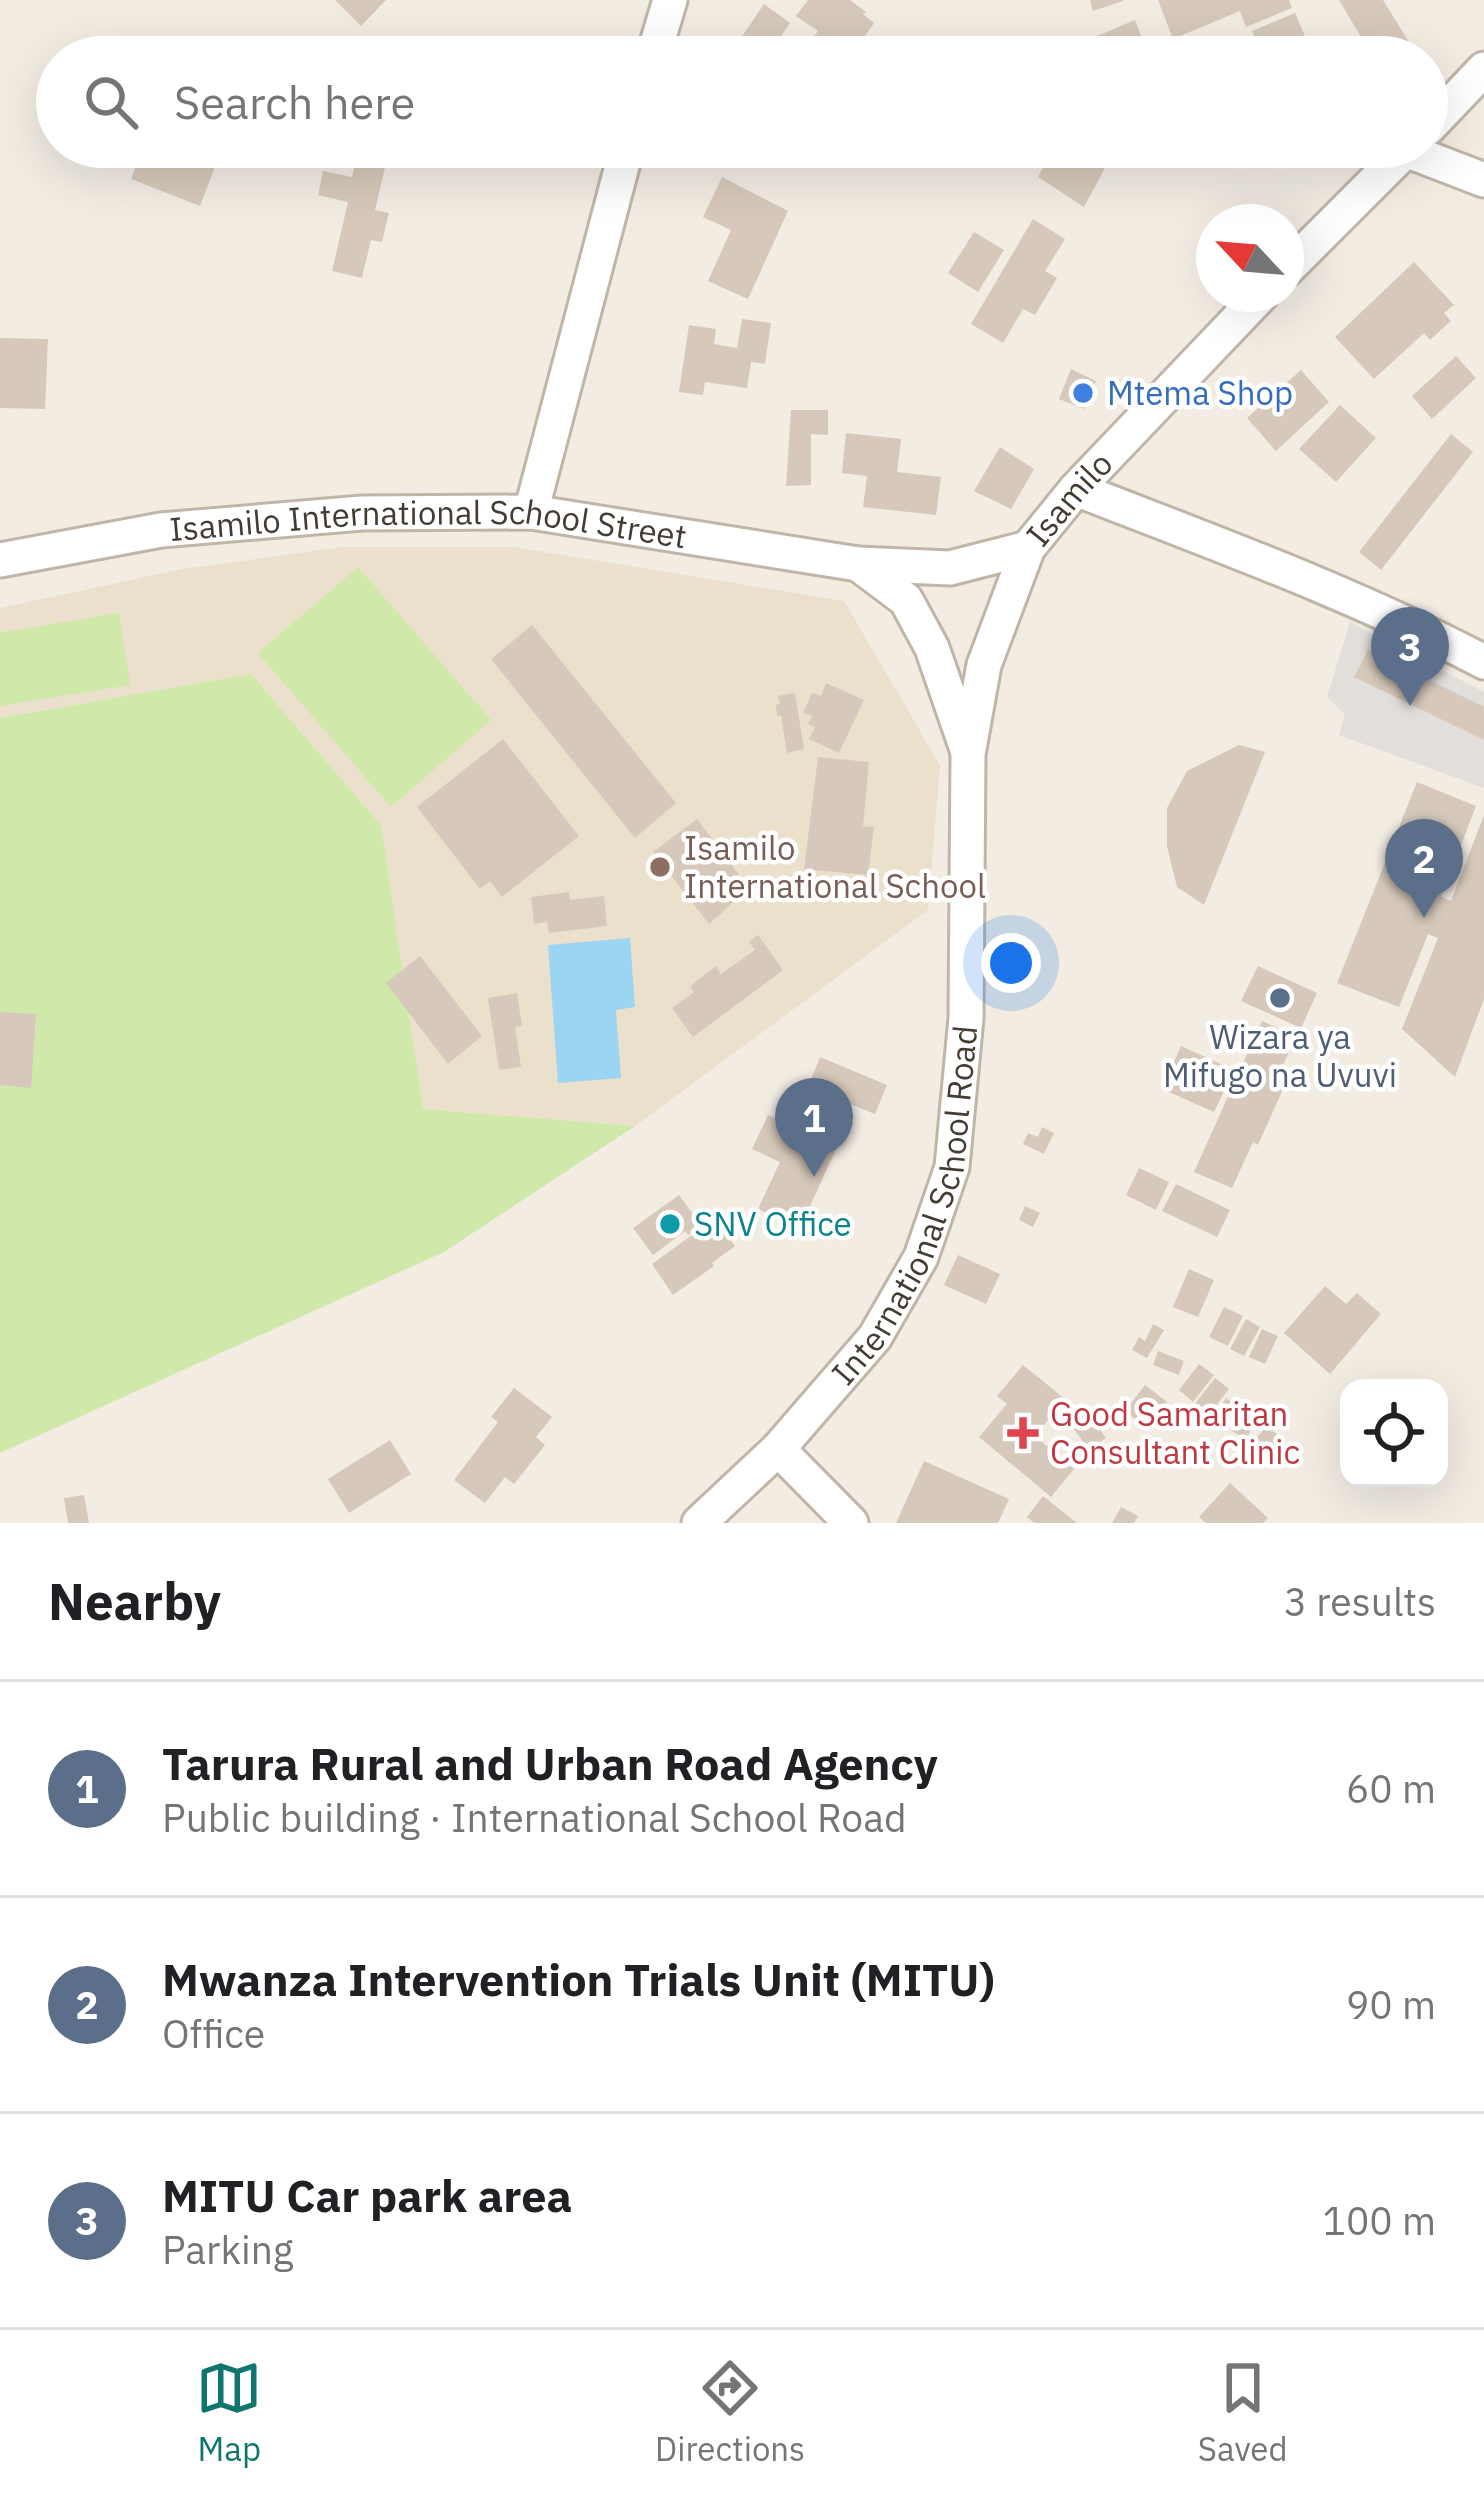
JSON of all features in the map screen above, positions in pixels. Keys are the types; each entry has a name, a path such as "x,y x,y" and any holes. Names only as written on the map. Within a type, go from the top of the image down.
{"street":[{"path":"659,36 670,0"},
{"path":"1448,107 1484,69"},
{"path":"1448,160 1484,180"},
{"path":"530,512 621,168"},
{"path":"1304,252 1388,168"},
{"name":"Isamilo","path":"968,754 984,665 1028,548 1076,489 1245,312"},
{"path":"1076,489 1301,577 1484,662"},
{"name":"Isamilo International School Street","path":"0,560 161,530 362,513 530,512 858,564 950,568 1028,548"},
{"name":"Isamilo International School Street","path":"858,564 905,600 932,647 968,754"},
{"name":"International School Road","path":"699,1523 778,1449 875,1337 921,1257 952,1167 966,1018 968,754"},
{"path":"778,1449 851,1523"}],"shaded area":[{"name":"Isamilo International School","path":"343,547 514,547 844,601 940,765 928,910 635,1126 423,1109 381,825 251,674 0,718 0,608 182,569"},
{"path":"1350,622 1484,692 1484,788 1339,735 1345,715 1327,697"}],"green space":[{"path":"358,567 491,720 391,807 258,653"},
{"path":"119,613 130,685 0,706 0,633"},
{"path":"251,674 381,825 423,1109 635,1126 444,1252 0,1453 0,718"}],"water":[{"path":"630,938 635,1007 616,1010 621,1078 558,1083 548,945"}],"building":[{"path":"335,0 386,0 361,26"},
{"path":"808,0 850,0 874,23 865,36 814,36 818,31 796,16"},
{"path":"1090,0 1123,0 1123,1 1093,11"},
{"path":"1158,0 1289,0 1292,8 1246,27 1240,11 1172,36"},
{"path":"1339,0 1383,0 1405,36 1360,36"},
{"path":"764,4 790,23 781,36 742,36"},
{"path":"1295,13 1305,36 1254,36 1252,31"},
{"path":"1135,20 1141,36 1097,36"},
{"path":"135,168 214,168 200,206 131,179"},
{"path":"354,168 385,168 375,210 389,213 382,242 371,240 362,278 332,271 348,202 318,195 323,171 352,177"},
{"path":"1043,168 1105,168 1084,207 1038,177"},
{"path":"722,177 788,211 748,299 708,281 731,230 703,217"},
{"path":"1033,219 1065,239 1045,271 1057,278 1035,315 1023,309 1003,343 971,324"},
{"path":"974,232 1004,250 978,292 948,273"},
{"path":"1414,262 1454,305 1444,313 1451,321 1430,340 1424,333 1374,379 1335,337"},
{"path":"742,319 771,323 765,364 751,362 747,388 705,382 703,395 679,392 689,325 716,329 714,344 737,348"},
{"path":"0,338 48,339 45,409 0,408"},
{"path":"1456,356 1476,378 1432,419 1412,396"},
{"path":"1071,369 1096,381 1084,409 1059,399"},
{"path":"1301,370 1329,402 1276,451 1247,418"},
{"path":"1340,405 1376,438 1336,482 1299,449"},
{"path":"791,410 828,410 828,435 811,434 811,485 786,486"},
{"path":"846,433 901,439 897,472 941,477 936,515 863,507 867,476 842,473"},
{"path":"1451,434 1473,452 1381,570 1359,552"},
{"path":"1000,447 1034,469 1011,509 974,491"},
{"path":"532,625 676,803 635,838 491,659"},
{"path":"1368,650 1484,707 1484,740 1354,677"},
{"path":"826,683 864,700 839,753 809,739 815,727 808,724 812,716 803,713 812,693 821,696"},
{"path":"795,693 804,749 787,753 776,705 780,704 778,696"},
{"path":"503,739 579,836 502,897 490,881 480,889 417,807"},
{"path":"1239,745 1265,752 1204,905 1177,887 1167,846 1167,808 1187,771"},
{"path":"818,757 869,762 863,826 874,827 868,875 804,869"},
{"path":"1417,782 1476,806 1441,897 1451,901 1484,815 1484,999 1455,1077 1402,1029 1438,938 1428,934 1399,1007 1337,983"},
{"path":"697,819 749,888 709,924 653,852"},
{"path":"569,892 570,900 604,896 607,926 549,933 547,922 534,924 531,897"},
{"path":"758,935 783,970 693,1037 672,1008 694,992 690,986 716,966 721,974 755,950 749,942"},
{"path":"420,956 482,1036 448,1064 386,983"},
{"path":"1258,966 1317,993 1301,1028 1241,1001"},
{"path":"517,993 522,1026 515,1027 521,1067 499,1070 488,998"},
{"path":"0,1012 36,1014 31,1088 0,1085"},
{"path":"1262,1021 1296,1036 1275,1083 1284,1087 1232,1188 1194,1172"},
{"path":"1181,1046 1234,1070 1214,1112 1162,1089"},
{"path":"820,1057 887,1085 875,1114 808,1087"},
{"path":"768,1115 837,1147 800,1228 758,1209 780,1162 752,1149"},
{"path":"1042,1127 1054,1133 1044,1154 1023,1144 1028,1133 1038,1137"},
{"path":"1139,1168 1169,1182 1156,1210 1126,1195"},
{"path":"1176,1184 1230,1210 1217,1237 1162,1211"},
{"name":"SNV Office","path":"679,1195 695,1217 701,1213 707,1221 653,1255 633,1228"},
{"path":"1025,1206 1040,1213 1033,1227 1019,1220"},
{"path":"719,1222 735,1246 673,1295 652,1264"},
{"path":"958,1255 1000,1274 986,1304 944,1285"},
{"path":"1189,1269 1214,1280 1198,1317 1173,1307"},
{"path":"1325,1286 1346,1304 1357,1293 1381,1314 1330,1374 1284,1333"},
{"path":"1224,1307 1243,1316 1228,1346 1209,1337"},
{"path":"1246,1319 1260,1327 1244,1356 1230,1349"},
{"path":"1153,1324 1164,1330 1147,1358 1132,1350 1139,1337 1145,1341"},
{"path":"1262,1329 1278,1336 1265,1364 1249,1357"},
{"path":"1158,1351 1184,1361 1179,1375 1153,1365"},
{"path":"1199,1364 1214,1375 1193,1402 1179,1390"},
{"path":"1023,1365 1065,1399 1035,1436 1074,1469 1051,1497 979,1437 1007,1404 997,1396"},
{"path":"1215,1378 1229,1389 1207,1417 1193,1406"},
{"path":"1145,1385 1167,1402 1146,1428 1125,1411"},
{"path":"514,1388 552,1417 536,1437 545,1445 514,1484 505,1477 485,1503 454,1480 498,1422 491,1417"},
{"path":"1226,1398 1238,1407 1226,1425 1214,1417"},
{"path":"1248,1404 1262,1412 1246,1439 1232,1431"},
{"path":"1088,1412 1106,1438 1089,1450 1071,1425"},
{"path":"1267,1426 1280,1437 1264,1456 1250,1445"},
{"path":"390,1440 411,1474 349,1513 328,1479"},
{"path":"924,1461 1009,1499 998,1523 896,1523"},
{"path":"1230,1483 1268,1518 1263,1523 1206,1523 1199,1517"},
{"path":"84,1495 89,1523 68,1523 64,1498"},
{"path":"1043,1496 1077,1523 1034,1523 1027,1517"},
{"path":"1121,1507 1138,1516 1134,1523 1112,1523"}],"place":[{"name":"Mtema Shop","path":"1083,393"},
{"name":"MITU Car park area","path":"1410,706"},
{"name":"Isamilo International School","path":"660,867"},
{"name":"Mwanza Intervention Trials Unit (MITU)","path":"1424,918"},
{"name":"Wizara ya Mifugo na Uvuvi","path":"1280,998"},
{"name":"Tarura Rural and Urban Road Agency","path":"814,1177"},
{"name":"SNV Office","path":"670,1224"},
{"name":"Good Samaritan Consultant Clinic","path":"1023,1433"}]}
